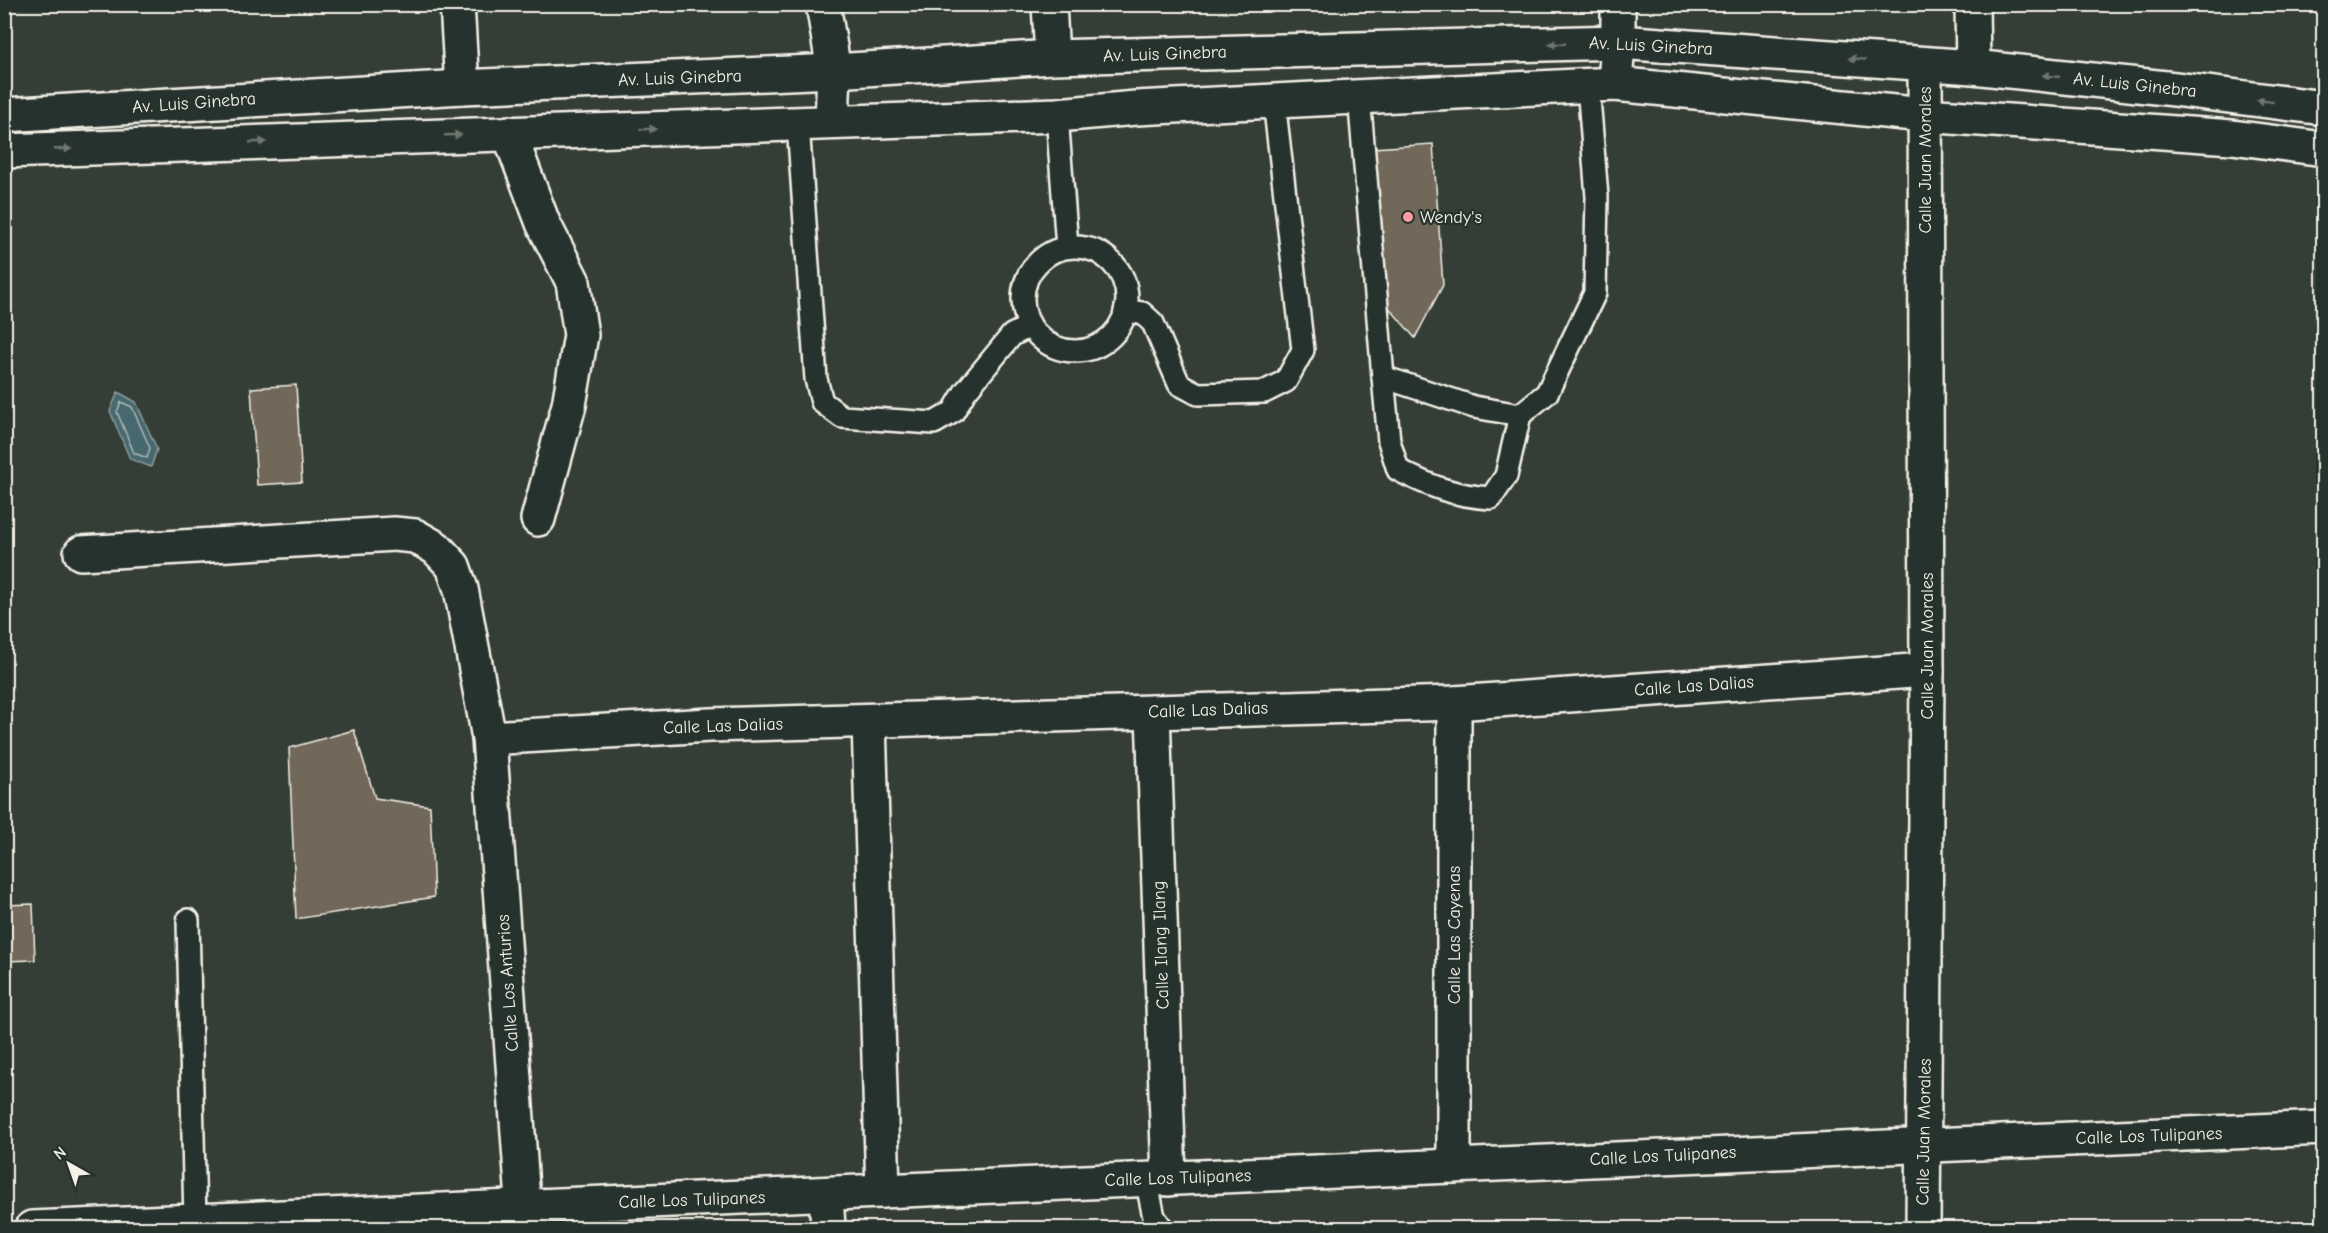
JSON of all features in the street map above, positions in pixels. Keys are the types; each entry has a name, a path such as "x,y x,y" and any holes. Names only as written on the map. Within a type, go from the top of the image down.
{"street":[{"path":"457,4 462,87"},
{"path":"823,4 834,71 832,123"},
{"path":"1049,4 1052,57"},
{"path":"1601,84 1618,42 1618,4"},
{"path":"1972,4 1973,67"},
{"name":"Av. Luis Ginebra","path":"4,115 462,87 834,71 1052,57 1618,42 1973,67 2324,108"},
{"name":"Calle Juan Morales","path":"1923,1228 1927,670 1925,64"},
{"path":"4,151 1057,115 1274,100 1601,84 1924,115 2232,137 2324,149"},
{"path":"509,134 543,223 573,282 581,334 569,405 538,519"},
{"name":"Calle Los Anturios","path":"81,553 394,534 415,536 436,548 453,566 461,589 489,738 525,1218"},
{"name":"Calle Las Dalias","path":"489,738 710,725 1455,703 1927,670"},
{"name":"Calle Las Cayenas","path":"1454,1166 1455,703"},
{"name":"Calle Ilang Ilang","path":"1153,712 1157,1179"},
{"path":"869,721 883,1191"},
{"name":"Calle Los Tulipanes","path":"32,1228 195,1221 525,1218 883,1191 2324,1128"},
{"path":"826,1194 828,1228"}],"lane":[{"path":"1359,96 1389,441 1398,470 1423,483 1465,497 1491,498 1506,476 1520,416 1547,393 1595,293 1601,84"},
{"path":"1125,311 1142,313 1154,323 1179,384 1198,394 1264,392 1286,381 1303,350 1274,100"},
{"path":"1057,115 1067,247"},
{"path":"798,124 816,379 822,402 842,417 934,423 953,412 965,392 1012,335 1030,326"},
{"path":"1067,247 1087,248 1106,256 1119,271 1126,290 1125,311 1117,330 1102,344 1083,350 1062,350 1043,341 1030,326 1022,307 1024,286 1033,268 1047,254 1067,247"},
{"path":"1383,377 1474,407 1520,416"},
{"path":"188,920 195,1221"},
{"path":"1157,1179 1154,1217 1162,1228"}],"water":[{"path":"118,392 136,402 157,449 151,467 130,459 110,411"}],"building":[{"name":"Wendy's","path":"1433,144 1443,285 1415,338 1385,303 1373,148"},
{"path":"296,385 302,482 257,485 251,388"},
{"path":"354,730 375,798 430,806 434,897 296,919 289,748"},
{"path":"33,904 35,960 4,961 4,905"}],"place":[{"name":"Wendy's","path":"1408,217"}]}
